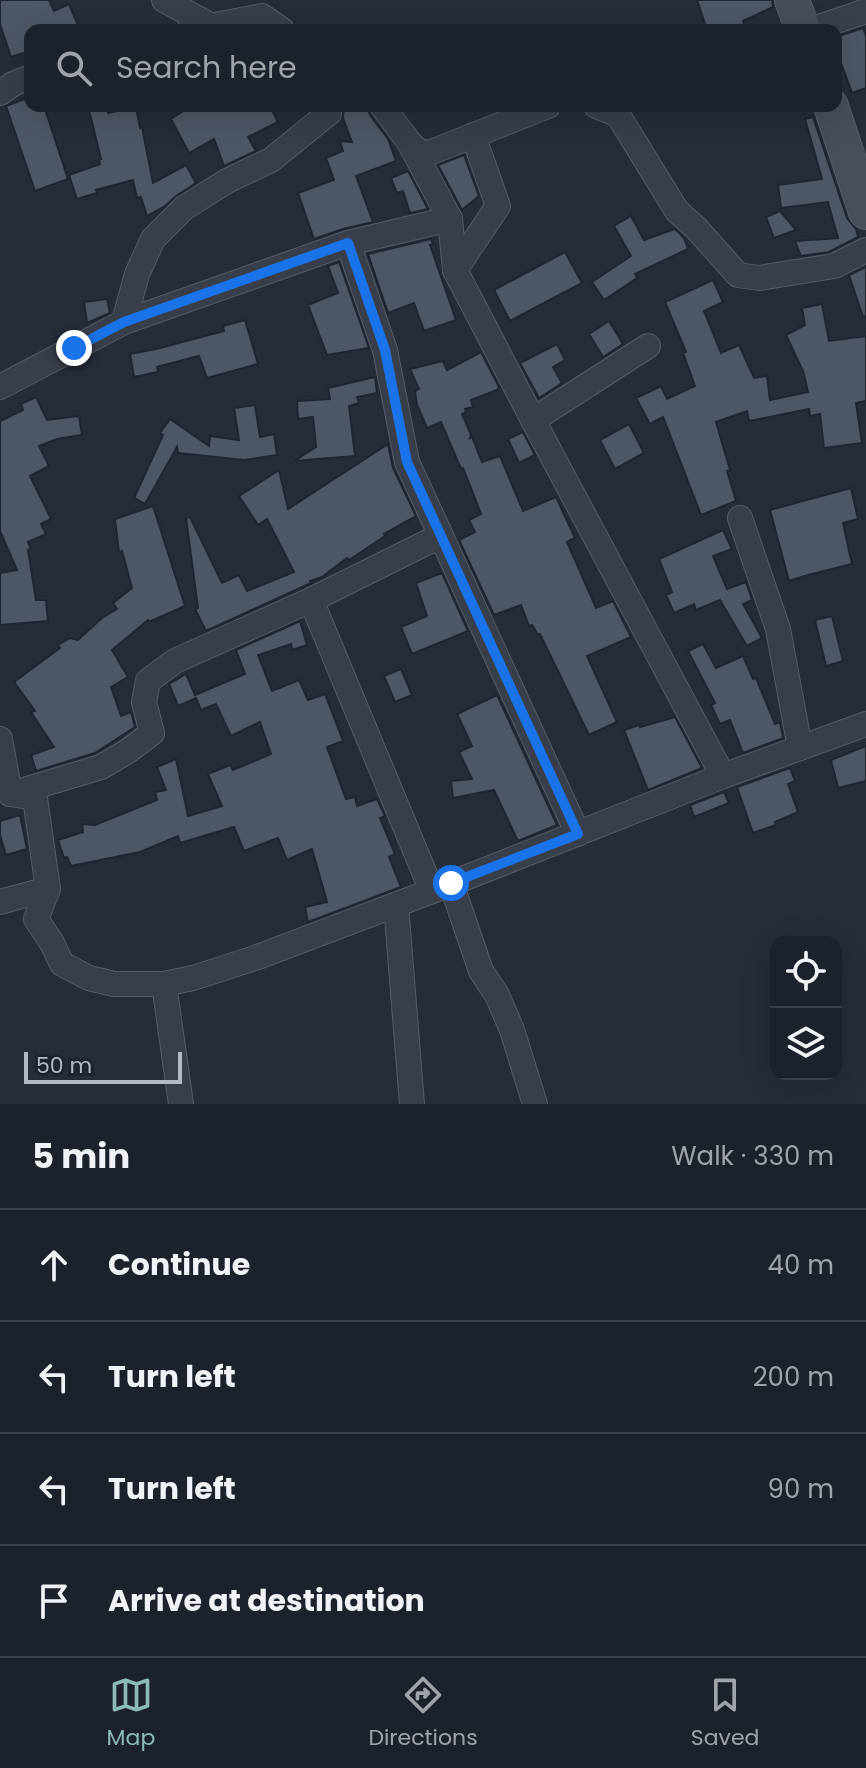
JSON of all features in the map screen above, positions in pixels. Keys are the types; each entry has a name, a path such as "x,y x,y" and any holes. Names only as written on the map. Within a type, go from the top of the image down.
{"street":[{"path":"164,0 196,24"},
{"path":"792,0 801,24"},
{"path":"828,24 866,11"},
{"path":"217,24 262,16 273,24"},
{"path":"0,93 24,79"},
{"path":"124,322 137,274 153,239 184,208 227,181 271,160 329,112"},
{"path":"386,112 418,151 429,153 532,112"},
{"path":"611,112 618,115 677,211 738,275 759,278 834,266 866,250"},
{"path":"833,112 866,212"},
{"path":"455,270 498,206 473,135"},
{"path":"409,142 450,219 455,270 723,776"},
{"path":"0,387 124,322 348,243 450,219"},
{"path":"348,243 385,350 407,462 578,834"},
{"path":"533,420 648,346"},
{"path":"740,518 778,629 800,748"},
{"path":"5,796 101,767 152,733 144,702 148,681 175,661 311,600 440,536"},
{"path":"311,600 441,887 481,971 497,995 512,1030 535,1104"},
{"path":"5,796 35,798 48,889 36,919 62,964 89,978 114,984 164,984 242,962 396,905 723,776 866,724"},
{"path":"0,739 5,796"},
{"path":"0,902 48,889"},
{"path":"396,905 412,1104"},
{"path":"164,984 181,1104"}],"building":[{"path":"0,0 49,0 54,11 69,4 77,24 24,24 24,53 11,57 0,24"},
{"path":"697,0 772,0 773,7 743,21 744,24 705,24"},
{"path":"863,28 866,36 866,88 852,93 842,66 842,35"},
{"path":"24,99 24,112 46,112 68,179 35,191 6,106"},
{"path":"89,112 137,112 153,183 186,165 196,183 147,216 141,197 137,198 133,180 96,190 97,193 77,199 69,175 100,164"},
{"path":"182,112 273,112 278,122 248,137 256,151 224,166 214,139 189,153 171,119"},
{"path":"344,112 369,112 388,139 396,161 356,176 373,222 314,239 298,193 334,180 326,158 343,151 340,141 352,142"},
{"path":"813,117 847,218 858,237 829,252 801,256 795,241 838,238 828,202 781,208 778,185 822,179 805,119"},
{"path":"464,155 479,196 462,210 438,165"},
{"path":"408,171 428,209 410,213 403,191 397,193 391,178"},
{"path":"780,211 796,230 774,238 766,217"},
{"path":"631,216 644,240 675,229 684,238 688,249 635,274 637,278 604,300 592,282 631,256 614,226"},
{"path":"431,239 433,244 430,245 456,320 424,331 414,303 388,313 368,254"},
{"path":"565,252 582,283 510,321 494,290"},
{"path":"339,262 369,348 327,355 308,305 338,293 328,266"},
{"path":"866,267 866,316 863,317 849,275"},
{"path":"713,280 723,302 704,311 721,353 739,345 754,378 767,376 770,400 808,392 803,371 786,335 805,325 802,308 822,304 829,341 866,336 866,401 856,403 862,443 824,448 820,414 810,416 809,409 749,421 747,411 716,422 736,501 701,515 663,417 650,424 636,398 661,386 667,399 695,386 683,353 686,352 665,302"},
{"path":"107,299 110,313 87,323 84,302"},
{"path":"245,320 258,364 207,378 199,356 157,367 158,372 134,377 130,354 224,331 223,326"},
{"path":"609,321 623,344 603,357 589,334"},
{"path":"557,344 565,360 553,367 562,383 539,398 520,363"},
{"path":"481,352 499,387 471,400 473,407 465,409 466,412 462,414 482,462 500,456 523,511 556,497 575,538 567,542 596,608 613,601 631,637 587,656 617,722 589,735 540,634 532,625 529,626 521,605 494,615 459,540 475,532 469,520 481,514 441,422 427,428 417,405 415,391 419,389 410,369 443,361 447,370"},
{"path":"375,377 377,393 357,397 359,403 349,406 355,456 294,461 316,447 313,417 298,419 297,401 330,399 328,388"},
{"path":"36,397 47,420 79,416 82,435 39,446 49,466 30,476 51,519 41,524 46,534 28,542 36,600 46,600 48,621 0,625 0,573 17,570 0,531 0,421 23,410 21,404"},
{"path":"255,405 260,437 274,434 277,455 244,460 178,453 177,447 145,504 134,498 163,435 160,433 170,419 209,446 210,436 239,440 234,408"},
{"path":"629,424 644,453 615,469 600,440"},
{"path":"523,432 535,455 519,463 508,439"},
{"path":"388,444 393,468 416,516 322,577 206,631 195,609 198,608 186,518 190,517 222,583 239,575 247,591 294,572 267,519 258,525 239,496 279,470 288,509"},
{"path":"851,488 858,519 843,523 852,564 789,581 770,510"},
{"path":"153,506 185,606 148,620 112,650 128,677 111,687 121,716 131,712 135,727 95,753 36,771 31,755 54,747 31,712 35,711 14,682 60,648 58,645 70,638 78,640 117,609 113,603 132,588 122,551 119,552 115,519"},
{"path":"723,530 732,549 713,556 727,589 746,582 752,600 743,604 762,638 747,646 720,600 696,610 694,604 674,613 666,595 672,592 659,559"},
{"path":"442,573 468,631 412,654 401,627 427,616 416,583"},
{"path":"832,616 843,661 826,666 815,620"},
{"path":"300,621 307,645 292,650 291,644 258,655 272,691 299,680 308,700 325,694 343,741 327,747 346,799 355,797 357,806 377,799 385,816 380,818 395,854 389,857 401,887 308,922 305,907 327,902 312,849 287,860 278,838 244,851 234,827 180,843 178,836 140,852 71,866 67,857 64,858 58,840 83,832 82,824 95,825 157,800 155,792 166,790 157,767 176,759 188,816 222,806 208,774 230,765 233,770 271,754 260,722 231,736 216,704 201,710 196,698 178,706 169,684 186,674 195,695 245,674 236,650"},
{"path":"703,644 716,668 743,656 775,724 780,722 783,738 743,753 730,720 720,724 711,705 715,703 688,651"},
{"path":"401,669 412,695 395,702 384,676"},
{"path":"497,695 557,825 518,841 494,790 453,798 451,781 472,779 459,752 472,746 457,714"},
{"path":"675,717 702,768 648,790 624,730"},
{"path":"866,746 866,781 838,788 831,760"},
{"path":"790,768 795,781 788,784 798,812 775,822 776,825 753,833 737,787"},
{"path":"724,792 729,803 694,817 690,805"},
{"path":"20,815 27,849 6,855 0,835 0,821"}],"route":[{"path":"74,348 124,322 348,243 385,350 407,462 578,834 451,883"}]}
